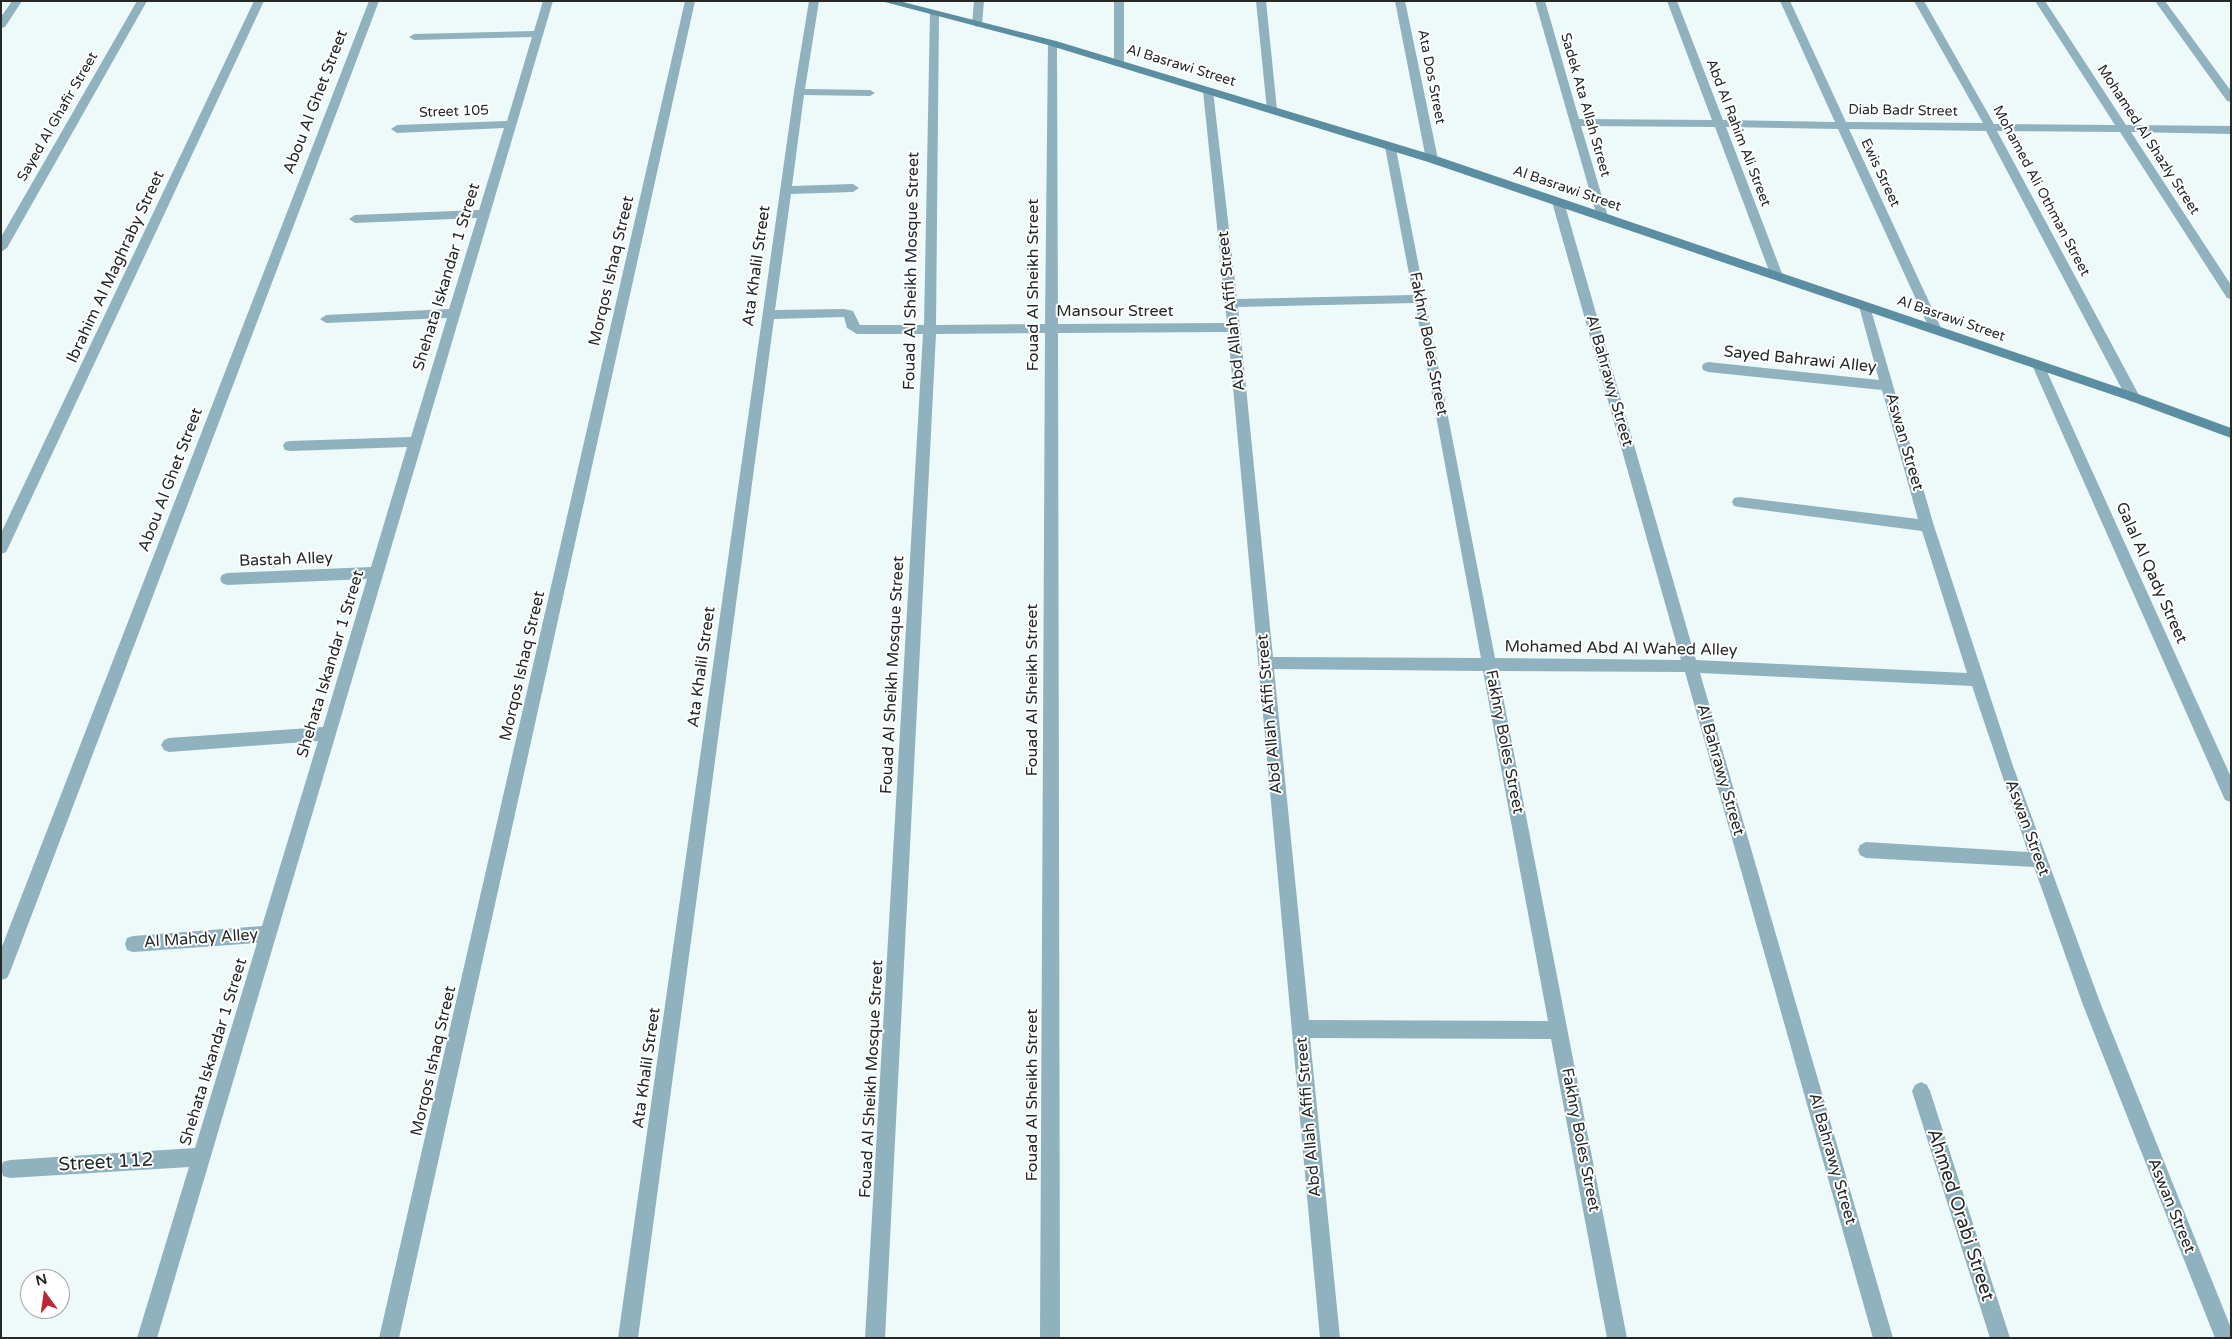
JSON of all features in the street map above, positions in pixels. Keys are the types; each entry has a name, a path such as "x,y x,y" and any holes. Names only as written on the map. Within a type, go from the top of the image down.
{"street":[{"path":"1,25 16,1"},
{"name":"Sayed Al Ghafir Street","path":"1,248 142,1"},
{"name":"Ibrahim Al Maghraby Street","path":"1,548 259,1"},
{"name":"Abou Al Ghet Street","path":"1,972 374,1"},
{"name":"Shehata Iskandar 1 Street","path":"147,1338 548,1"},
{"name":"Morqos Ishaq Street","path":"389,1338 690,1"},
{"name":"Ata Khalil Street","path":"628,1338 799,92 814,1"},
{"name":"Al Basrawi Street","path":"886,1 1052,42 1432,159 2231,432"},
{"path":"977,24 979,1"},
{"path":"1119,1 1119,62"},
{"path":"1260,1 1272,110"},
{"name":"Ata Dos Street","path":"1400,1 1432,159"},
{"name":"Sadek Ata Allah Street","path":"1540,1 1602,217"},
{"name":"Abd Al Rahim Ali Street","path":"1672,1 1777,276"},
{"name":"Ewis Street","path":"1786,1 1936,330"},
{"name":"Mohamed Ali Othman Street","path":"1919,1 1990,127 2133,397"},
{"name":"Mohamed Al Shazly Street","path":"2040,1 2231,295"},
{"path":"2160,1 2231,99"},
{"name":"Fouad Al Sheikh Mosque Street","path":"875,1338 930,329 934,13"},
{"path":"414,37 538,34"},
{"name":"Fouad Al Sheikh Street","path":"1050,1338 1052,42"},
{"name":"Abd Allah Afifi Street","path":"1208,91 1232,302 1330,1338"},
{"path":"799,92 870,93"},
{"name":"Diab Badr Street","path":"1574,122 2231,130"},
{"name":"Street 105","path":"397,129 511,124"},
{"name":"Fakhry Boles Street","path":"1391,147 1617,1338"},
{"path":"786,190 853,188"},
{"name":"Al Bahrawy Street","path":"1558,202 1883,1338"},
{"path":"355,219 484,214"},
{"path":"1232,302 1419,299"},
{"name":"Aswan Street","path":"1865,306 1927,526 1975,680 2038,860 2146,1143 2224,1338"},
{"path":"326,319 455,313"},
{"name":"Mansour Street","path":"768,315 844,313 851,317 851,325 857,330 1234,328"},
{"name":"Galal Al Qady Street","path":"2038,365 2231,795"},
{"name":"Sayed Bahrawi Alley","path":"1708,367 1888,386"},
{"path":"290,446 416,442"},
{"path":"1739,502 1927,526"},
{"name":"Bastah Alley","path":"227,579 377,574"},
{"name":"Mohamed Abd Al Wahed Alley","path":"1266,663 1690,666 1975,680"},
{"path":"169,745 329,733"},
{"path":"1866,850 2038,860"},
{"name":"Al Mahdy Alley","path":"133,944 268,934"},
{"path":"1300,1029 1559,1030"},
{"name":"Ahmed Orabi Street","path":"1921,1091 2000,1338"},
{"name":"Street 112","path":"10,1169 201,1157"}]}
